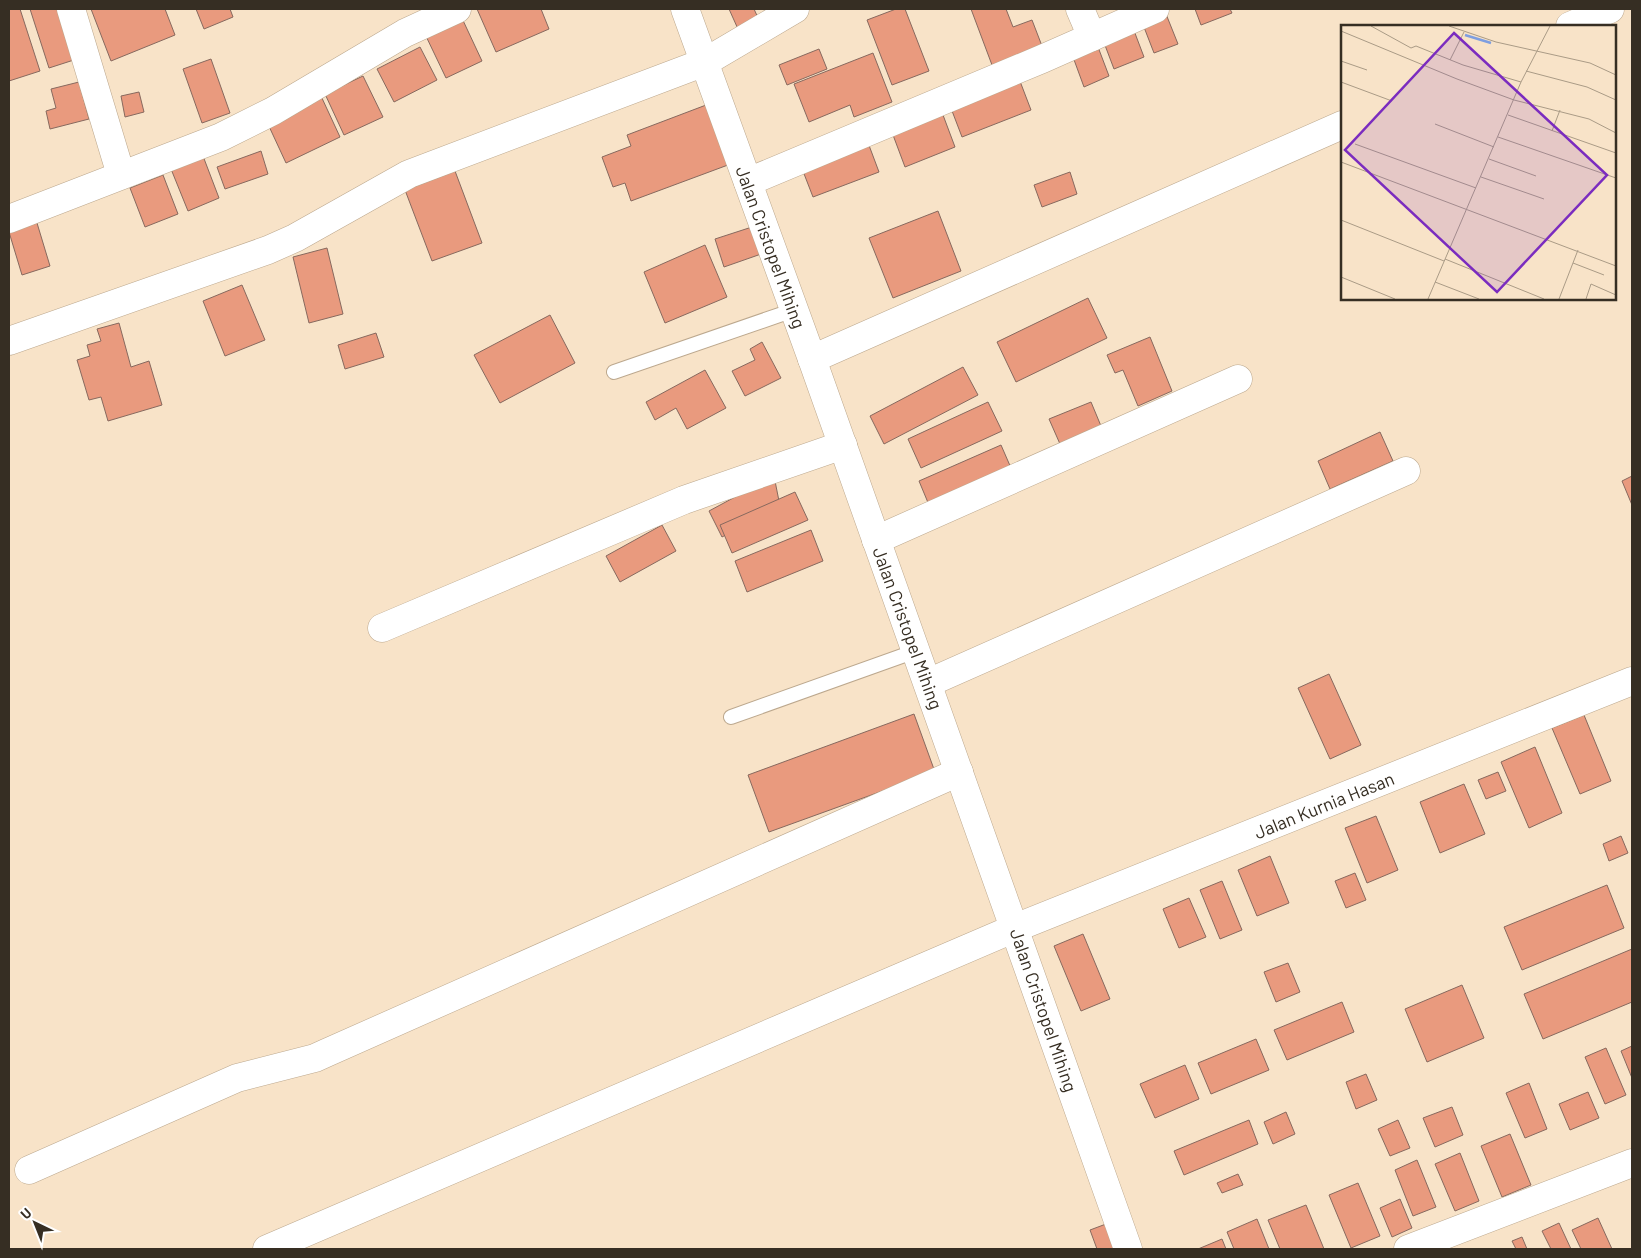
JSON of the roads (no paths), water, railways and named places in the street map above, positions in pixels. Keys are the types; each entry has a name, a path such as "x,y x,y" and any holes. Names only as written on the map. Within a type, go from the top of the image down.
{"street":[{"path":"71,9 121,175"},
{"path":"9,220 221,137 252,122 405,33 457,9"},
{"name":"Jalan Cristopel Mihing","path":"685,9 843,445 1128,1249"},
{"path":"9,341 268,250 295,238 409,174 704,62 795,9"},
{"path":"1080,9 1092,37"},
{"path":"748,182 1154,9"},
{"path":"1572,25 1610,9"},
{"path":"812,359 1341,125"},
{"path":"876,540 1238,379"},
{"path":"382,628 684,500 843,445"},
{"path":"928,683 1406,471"},
{"name":"Jalan Kurnia Hasan","path":"267,1249 1015,928 1632,681"},
{"path":"29,1170 237,1078 326,1054 959,772"},
{"path":"1408,1249 1632,1163"}],"lane":[{"path":"614,372 794,310"},
{"path":"731,717 916,651"}]}
